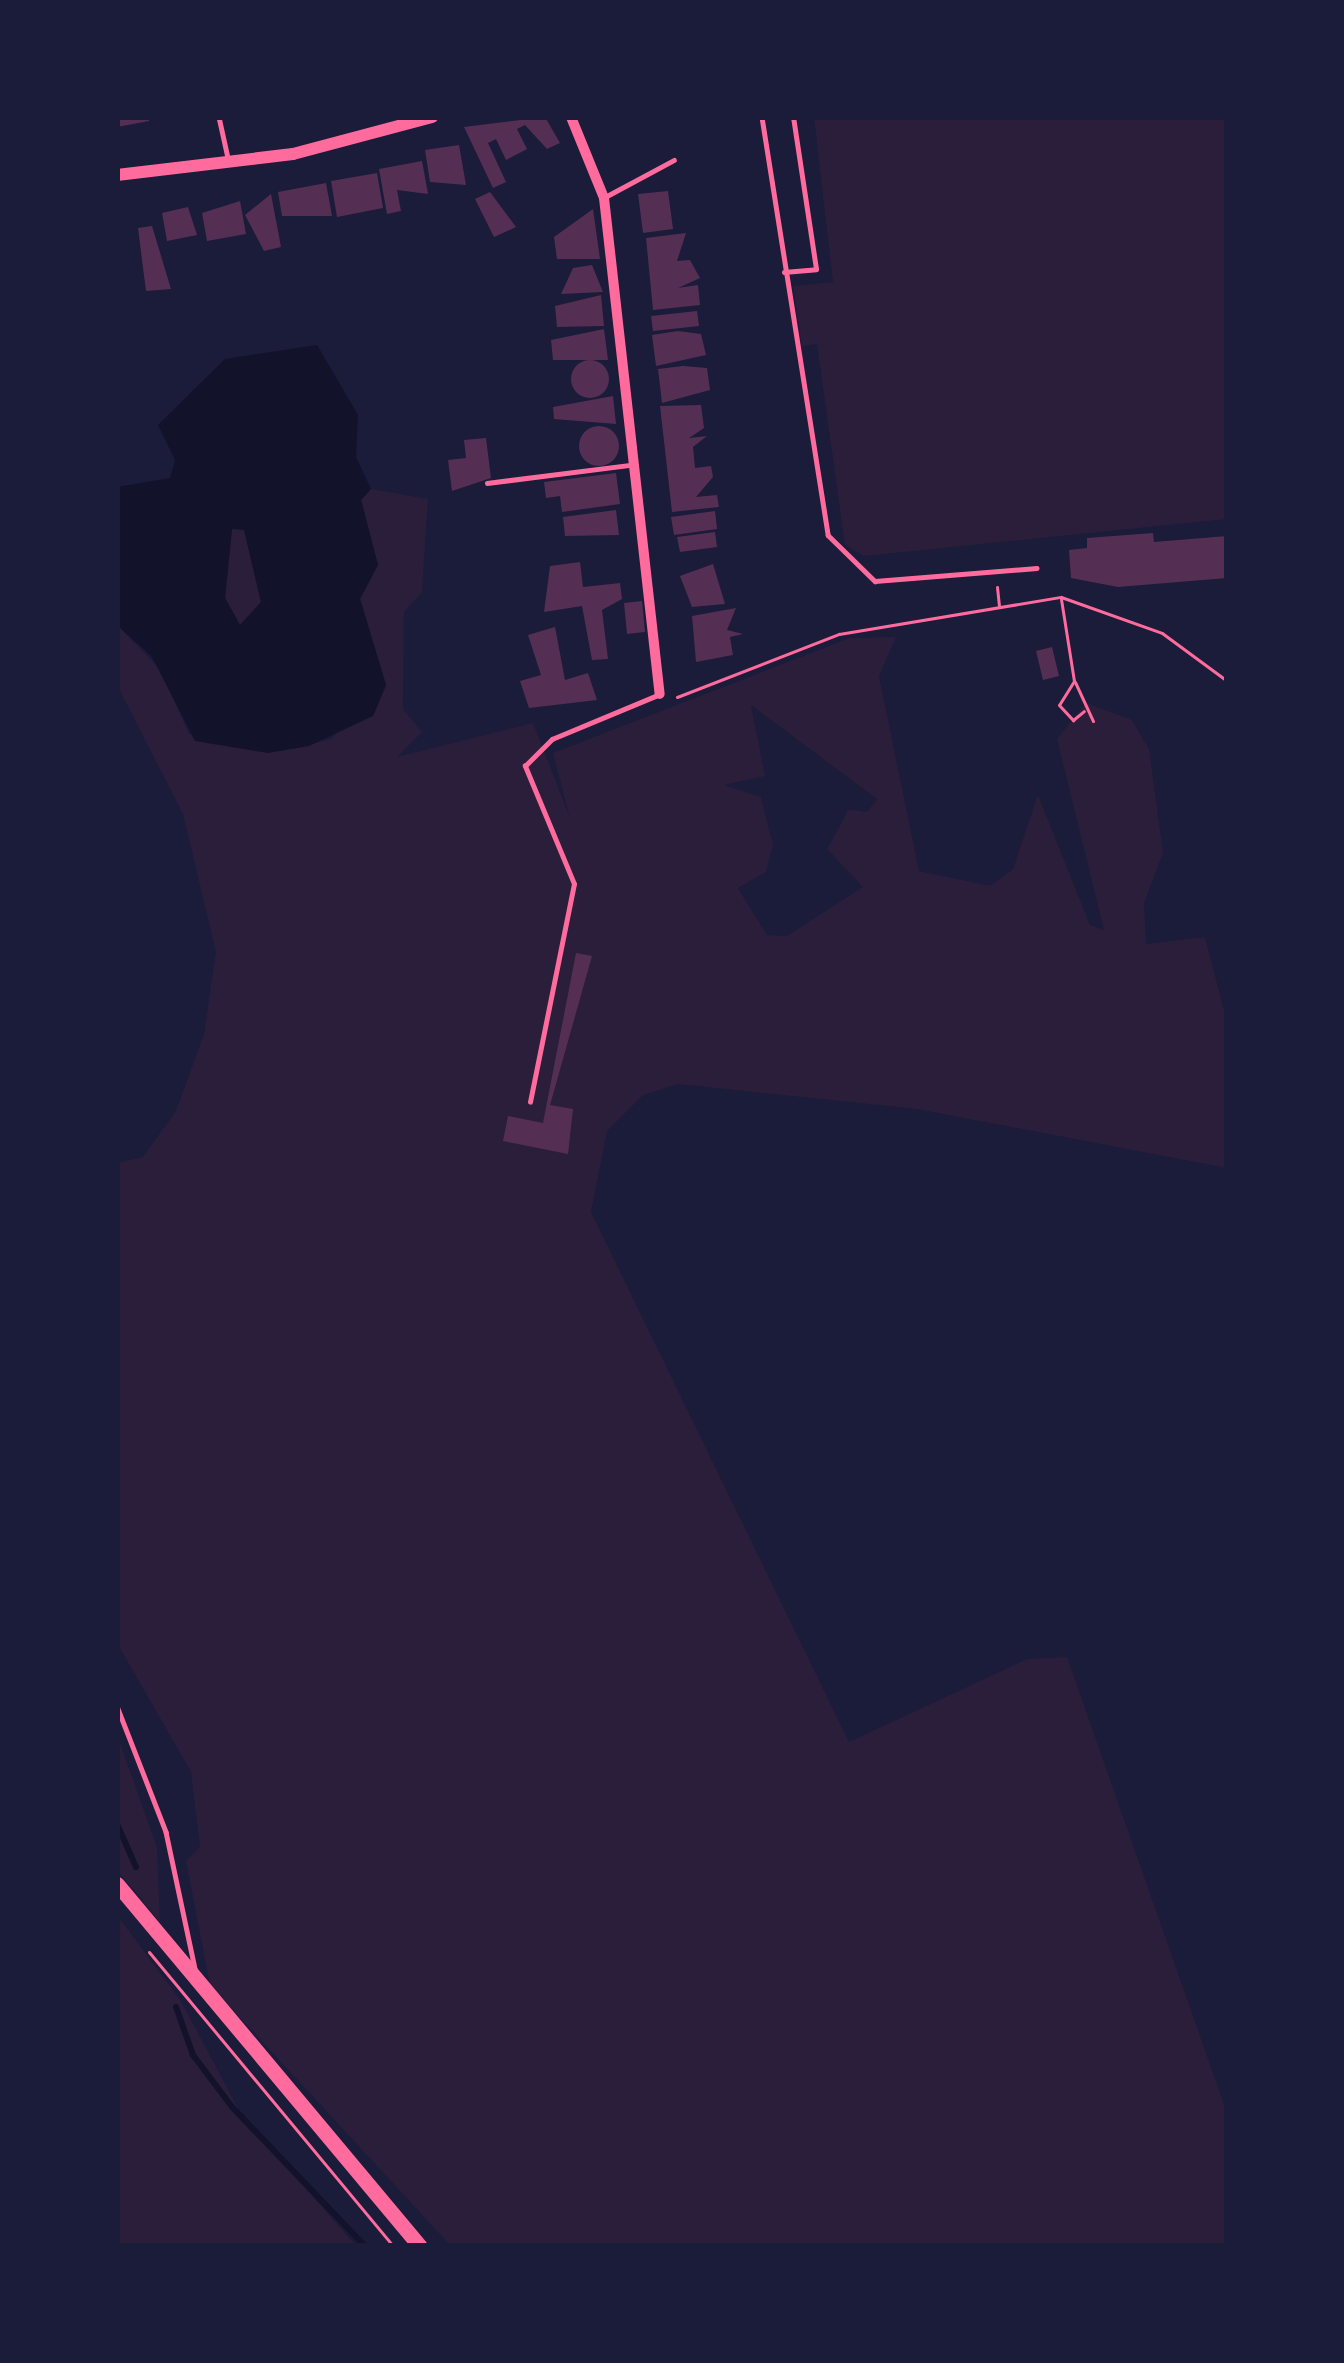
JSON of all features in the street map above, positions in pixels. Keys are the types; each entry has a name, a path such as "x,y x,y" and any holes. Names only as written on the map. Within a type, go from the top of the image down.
{"main road":[{"path":"117,1884 205,2002 420,2246"}],"street":[{"path":"117,175 228,162 432,117"},
{"path":"571,117 604,198 660,694"}],"lane":[{"path":"219,117 228,162"},
{"path":"762,117 816,500 847,563 875,581 1036,568"},
{"path":"784,272 815,269 794,117"},
{"path":"604,198 674,160"},
{"path":"487,483 634,465"},
{"path":"530,1102 574,884 525,766 552,739 660,694"},
{"path":"117,1706 166,1832 205,2002"}],"path":[{"path":"996,571 999,609"},
{"path":"660,694 839,634 1061,597 1162,633 1227,680"},
{"path":"1061,597 1074,681 1093,721"},
{"path":"1074,681 1059,705 1073,719 1084,711"},
{"path":"142,1944 393,2246"}],"shaded area":[{"path":"814,117 1227,117 1227,519 864,556 845,545 817,344 802,346 793,286 833,282"},
{"path":"317,345 358,415 356,457 371,489 361,500 378,565 360,599 386,685 373,716 309,746 268,753 195,741 152,657 117,625 117,487 170,478 175,460 158,425 225,359","holes":["232,529 244,530 261,602 240,625 225,598"]},
{"path":"371,489 428,499 422,592 404,612 403,709 422,732 397,757 533,723 570,818 553,753 850,638 896,637 879,676 919,871 990,886 1013,869 1038,795 1090,925 1104,930 1057,739 1086,703 1132,720 1149,749 1163,853 1144,903 1146,944 1205,937 1227,1022 1227,1168 917,1109 678,1084 643,1095 607,1131 591,1212 849,1742 1027,1659 1067,1657 1227,2113 1227,2246 451,2246 210,1985 186,1861 200,1847 191,1772 117,1643 117,1163 143,1157 176,1111 204,1034 216,952 183,814 117,685 117,625 161,670 189,734 268,753 332,739 345,721 373,716 386,685 360,598 378,565 361,499","holes":["751,705 877,799 867,812 849,809 827,849 863,887 787,936 767,935 738,888 766,872 773,845 761,797 724,785 765,776"]},
{"path":"232,529 244,529 261,602 240,625 225,598"},
{"path":"117,1735 157,1847 160,1922 117,1870"},
{"path":"117,1915 181,2001 241,2114 356,2246 117,2246"}],"building":[{"path":"117,117 149,117 149,121 117,127"},
{"path":"545,117 560,143 547,149 525,125 517,129 527,149 506,160 496,139 488,143 506,182 493,188 464,127"},
{"path":"459,145 466,185 430,182 425,150"},
{"path":"422,161 428,194 397,190 401,211 387,214 379,169"},
{"path":"377,173 383,208 337,217 331,181"},
{"path":"326,183 332,216 282,216 278,192"},
{"path":"668,191 673,229 643,233 638,194"},
{"path":"490,192 516,227 494,237 475,199"},
{"path":"271,194 281,247 264,251 245,215"},
{"path":"240,201 246,234 207,241 202,213"},
{"path":"188,207 197,235 167,241 162,213"},
{"path":"593,209 600,259 557,259 554,237"},
{"path":"152,226 171,289 146,291 138,228"},
{"path":"686,233 677,261 690,260 700,278 678,288 698,285 700,305 653,310 646,238"},
{"path":"592,265 603,292 561,294 573,268"},
{"path":"601,295 604,326 557,327 555,306"},
{"path":"697,311 699,326 653,331 651,316"},
{"path":"604,329 608,360 553,360 551,340"},
{"path":"701,334 706,355 656,366 652,335"},
{"path":"590,360 604,365 609,379 604,393 590,398 576,393 571,379 576,365"},
{"path":"707,368 710,390 662,403 658,369"},
{"path":"613,396 616,424 554,419 553,407"},
{"path":"701,405 704,428 689,438 707,436 693,447 695,468 711,466 713,477 696,497 717,495 719,507 672,512 660,406"},
{"path":"599,426 613,432 619,446 613,460 599,466 585,460 579,446 585,432"},
{"path":"486,438 491,478 452,491 448,460 466,458 464,440"},
{"path":"616,473 620,504 562,512 560,496 546,498 544,482"},
{"path":"616,510 619,535 565,536 563,517"},
{"path":"715,511 717,529 674,535 671,517"},
{"path":"715,532 717,547 680,552 677,537"},
{"path":"1153,533 1154,542 1227,536 1227,578 1118,587 1071,578 1069,550 1087,548 1087,538"},
{"path":"580,562 583,587 620,583 622,599 602,610 608,659 592,660 582,606 544,612 550,566"},
{"path":"713,564 725,604 692,607 680,576"},
{"path":"642,601 645,632 627,634 624,603"},
{"path":"736,608 727,630 743,634 730,637 733,655 696,662 692,616"},
{"path":"555,627 565,680 588,673 597,700 529,708 520,681 541,675 528,635"},
{"path":"1052,647 1059,676 1043,680 1036,651"},
{"path":"576,953 592,956 550,1105 573,1109 568,1154 503,1141 508,1116 543,1123"}],"waterway":[{"path":"117,1824 136,1867"},
{"path":"176,2007 193,2055 233,2108 365,2246"}]}
